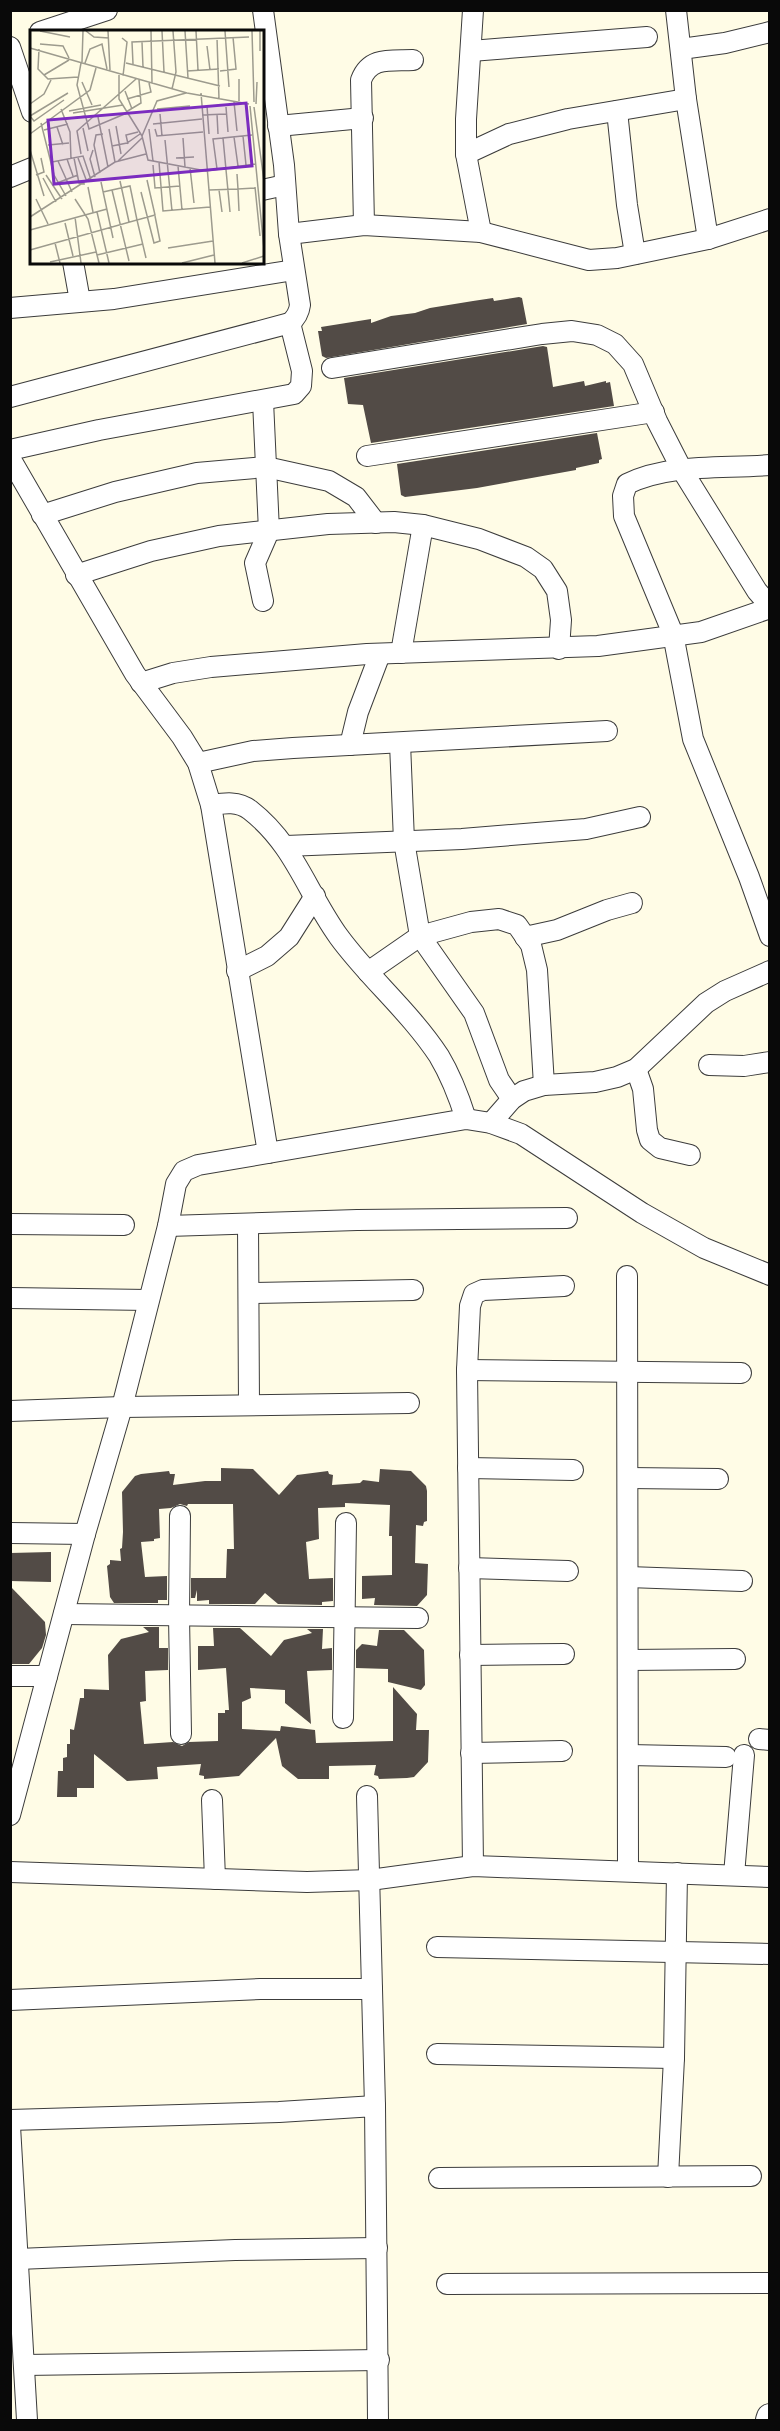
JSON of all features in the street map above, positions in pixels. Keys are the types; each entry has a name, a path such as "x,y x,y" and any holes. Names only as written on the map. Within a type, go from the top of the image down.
{"street":[{"path":"46,30 106,10"},
{"path":"10,397 290,323 299,312 278,126 267,74 263,10"},
{"path":"473,10 466,153 481,232"},
{"path":"676,10 708,239"},
{"path":"681,49 724,43 770,32"},
{"path":"10,42 30,35"},
{"path":"471,51 647,37"},
{"path":"10,47 30,106"},
{"path":"364,225 361,80 366,68 374,63 413,60"},
{"path":"466,153 509,134 568,119 687,99"},
{"path":"617,111 627,206 635,254"},
{"path":"278,126 363,118"},
{"path":"10,177 30,169"},
{"path":"264,190 285,185"},
{"path":"289,234 364,225 481,232 589,260 635,254 708,239 770,219"},
{"path":"74,264 80,301"},
{"path":"10,308 167,291 294,270"},
{"path":"10,450 99,430 294,394 302,386 302,371 290,323"},
{"path":"141,683 173,673 211,667 380,654 598,646 701,632 770,607 757,591 682,470 633,364 615,344 597,335 572,332 542,334 332,368"},
{"path":"263,400 269,531 255,563 263,601"},
{"path":"367,456 654,412"},
{"path":"10,458 76,575 141,683 182,737 198,763 211,805 268,1153"},
{"path":"770,465 682,470 642,477 627,484 622,496 624,516 673,634 693,739 749,877 770,936"},
{"path":"42,515 115,492 197,473 266,466 329,481 356,497 376,523"},
{"path":"76,575 151,551 219,536 328,524 423,525 479,539 526,557 543,570 557,591 561,620 559,649"},
{"path":"401,653 423,525"},
{"path":"350,745 357,712 380,654"},
{"path":"198,763 253,751 607,731"},
{"path":"400,743 404,841 420,936 474,1013 499,1080 512,1099"},
{"path":"211,805 231,802 247,808 286,846 338,936 438,1056 455,1086 466,1119"},
{"path":"286,846 462,839 586,830 640,817"},
{"path":"237,971 267,956 290,937 315,896"},
{"path":"525,937 557,930 598,913 632,903"},
{"path":"368,972 420,936 471,922 499,919 517,925 531,945 537,970 544,1085"},
{"path":"491,1123 512,1099 524,1091 544,1085 595,1082 636,1069 706,1003 725,991 770,971"},
{"path":"709,1065 744,1066 770,1062"},
{"path":"636,1069 643,1089 647,1130 651,1140 660,1148 690,1155"},
{"path":"10,1815 85,1534 122,1407 168,1226 176,1184 184,1171 198,1165 466,1119 491,1123 521,1134 642,1213 704,1248 770,1275"},
{"path":"168,1226 567,1218"},
{"path":"10,1224 124,1226"},
{"path":"248,1224 249,1404"},
{"path":"627,1276 628,1871"},
{"path":"473,1866 467,1370 470,1306 474,1294 483,1290 564,1286"},
{"path":"249,1293 414,1290"},
{"path":"10,1298 148,1299"},
{"path":"467,1370 741,1373"},
{"path":"10,1412 249,1404 409,1403"},
{"path":"468,1468 573,1470"},
{"path":"628,1479 718,1479"},
{"path":"180,1516 181,1734"},
{"path":"343,1718 346,1523"},
{"path":"10,1533 85,1534"},
{"path":"469,1568 568,1571"},
{"path":"628,1577 742,1581"},
{"path":"64,1614 418,1618"},
{"path":"470,1655 564,1654"},
{"path":"628,1660 735,1659"},
{"path":"10,1676 47,1676"},
{"path":"471,1753 562,1751"},
{"path":"629,1755 735,1756 734,1875"},
{"path":"367,1797 375,2106 378,2421"},
{"path":"212,1800 215,1879"},
{"path":"10,1872 307,1882 370,1880 473,1866 770,1877"},
{"path":"668,2177 674,2058 677,1873"},
{"path":"437,1947 770,1954"},
{"path":"10,2000 260,1989 372,1989"},
{"path":"437,2054 674,2058"},
{"path":"10,2120 279,2112 375,2106"},
{"path":"10,2126 27,2421"},
{"path":"439,2178 751,2176"},
{"path":"18,2259 235,2250 377,2248"},
{"path":"447,2284 770,2283"},
{"path":"24,2365 379,2360"}],"building":[{"path":"493,298 494,301 522,298 527,324 326,358 322,356 318,331 322,331 321,327 371,319 371,323 391,316 415,313 430,308"},
{"path":"547,347 553,387 584,381 585,386 610,382 614,406 371,443 363,405 348,404 344,378"},
{"path":"597,433 602,459 599,463 576,468 576,470 477,488 405,497 401,495 397,464"},
{"path":"221,1468 253,1469 279,1495 297,1475 328,1471 333,1475 332,1485 360,1483 363,1480 379,1482 380,1469 411,1471 426,1486 427,1491 427,1521 423,1526 416,1525 415,1563 428,1564 427,1595 417,1606 374,1605 375,1598 362,1599 362,1576 392,1575 392,1536 389,1536 390,1505 345,1503 345,1507 318,1508 319,1539 306,1542 309,1579 333,1578 333,1601 322,1602 322,1605 278,1604 265,1593 255,1604 209,1604 209,1600 197,1601 197,1590 195,1598 191,1598 191,1578 226,1578 227,1549 234,1549 233,1504 188,1504 187,1506 180,1504 171,1508 159,1509 160,1538 141,1542 145,1577 167,1576 167,1600 158,1600 158,1603 114,1603 110,1597 107,1566 110,1560 121,1561 122,1492 135,1476 141,1474 169,1471 170,1474 175,1474 173,1485 221,1481"},
{"path":"51,1552 51,1582 10,1581 10,1553"},
{"path":"10,1586 45,1622 46,1635 42,1648 29,1664 10,1664"},
{"path":"143,1627 159,1627 159,1648 168,1648 168,1670 145,1671 146,1701 140,1702 144,1744 173,1742 182,1746 189,1742 218,1741 218,1713 225,1713 225,1710 229,1710 226,1668 198,1670 198,1646 214,1646 213,1628 240,1628 271,1656 284,1640 312,1633 307,1629 323,1629 322,1649 332,1648 332,1670 307,1671 311,1724 285,1703 285,1690 250,1688 251,1698 242,1702 242,1729 280,1731 281,1726 315,1730 316,1743 393,1741 393,1687 417,1714 416,1730 429,1730 428,1762 414,1777 407,1778 379,1779 374,1775 376,1765 329,1766 329,1779 298,1779 282,1766 276,1738 239,1776 204,1779 204,1776 199,1775 201,1764 157,1767 158,1779 127,1781 94,1754 94,1788 77,1788 77,1797 57,1797 58,1771 63,1771 63,1758 67,1757 67,1744 70,1744 70,1729 74,1730 80,1698 84,1698 84,1689 109,1690 108,1655 121,1639 149,1632"},
{"path":"379,1630 404,1630 424,1650 425,1685 421,1690 388,1682 388,1669 356,1668 356,1650 362,1644 377,1646"}]}
